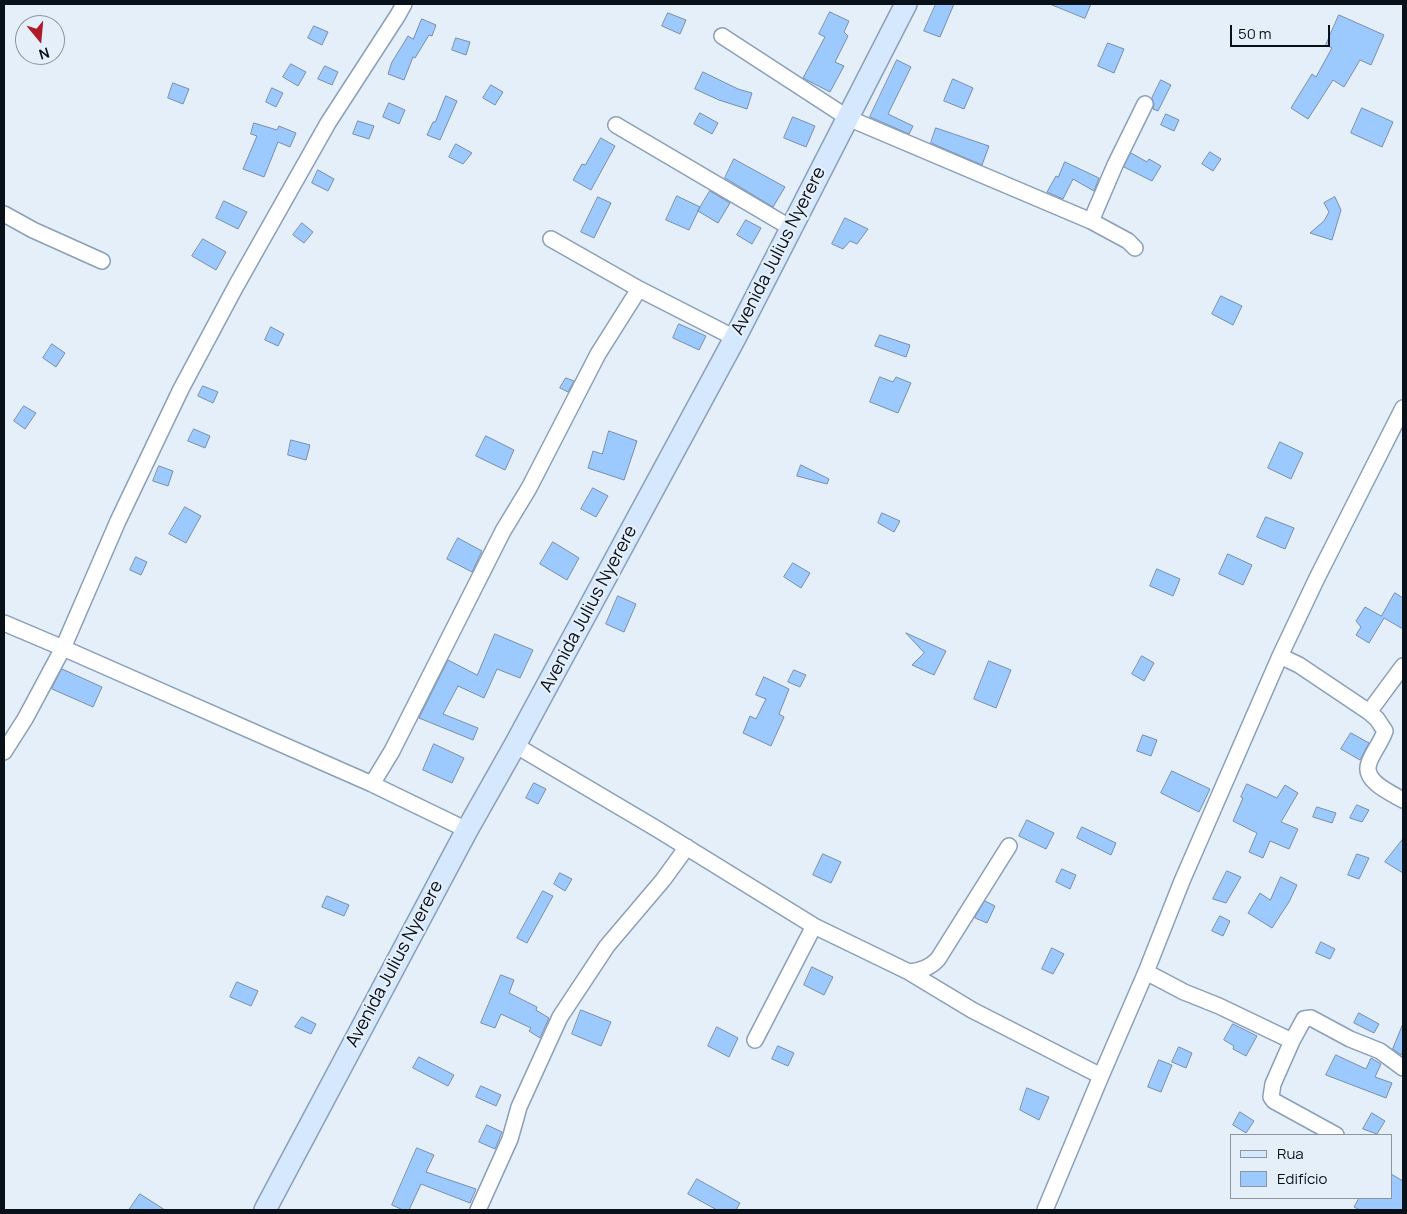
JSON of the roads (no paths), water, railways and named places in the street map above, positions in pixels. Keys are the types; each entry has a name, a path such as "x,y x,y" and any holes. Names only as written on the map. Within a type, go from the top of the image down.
{"street":[{"path":"4,752 63,648 118,521 181,388 328,123 404,4"},
{"name":"Avenida Julius Nyerere","path":"265,1210 467,830 735,338 906,4"},
{"path":"722,36 848,118 1091,221 1128,241 1135,248"},
{"path":"1091,221 1115,165 1145,104"},
{"path":"616,125 791,228"},
{"path":"4,214 33,230 102,261"},
{"path":"551,239 639,289 735,338"},
{"path":"372,784 392,751 504,531 529,488 598,354 639,289"},
{"path":"1046,1210 1182,882 1280,656 1317,578 1403,408"},
{"path":"4,623 372,784 467,830"},
{"path":"1280,656 1299,666 1370,712 1377,719 1385,731 1368,764 1368,773 1373,781 1403,800"},
{"path":"1370,712 1403,666"},
{"path":"515,745 687,847 814,926 909,972 972,1010 1101,1076"},
{"path":"909,972 933,966 1009,846"},
{"path":"478,1210 510,1139 519,1107 560,1017 607,946 663,880 687,847"},
{"path":"755,1040 814,926"},
{"path":"1146,972 1184,992 1219,1006 1292,1041"},
{"path":"1334,1134 1274,1101 1271,1096 1273,1084 1292,1041 1304,1020 1312,1018 1350,1039 1380,1051 1403,1068"}]}
